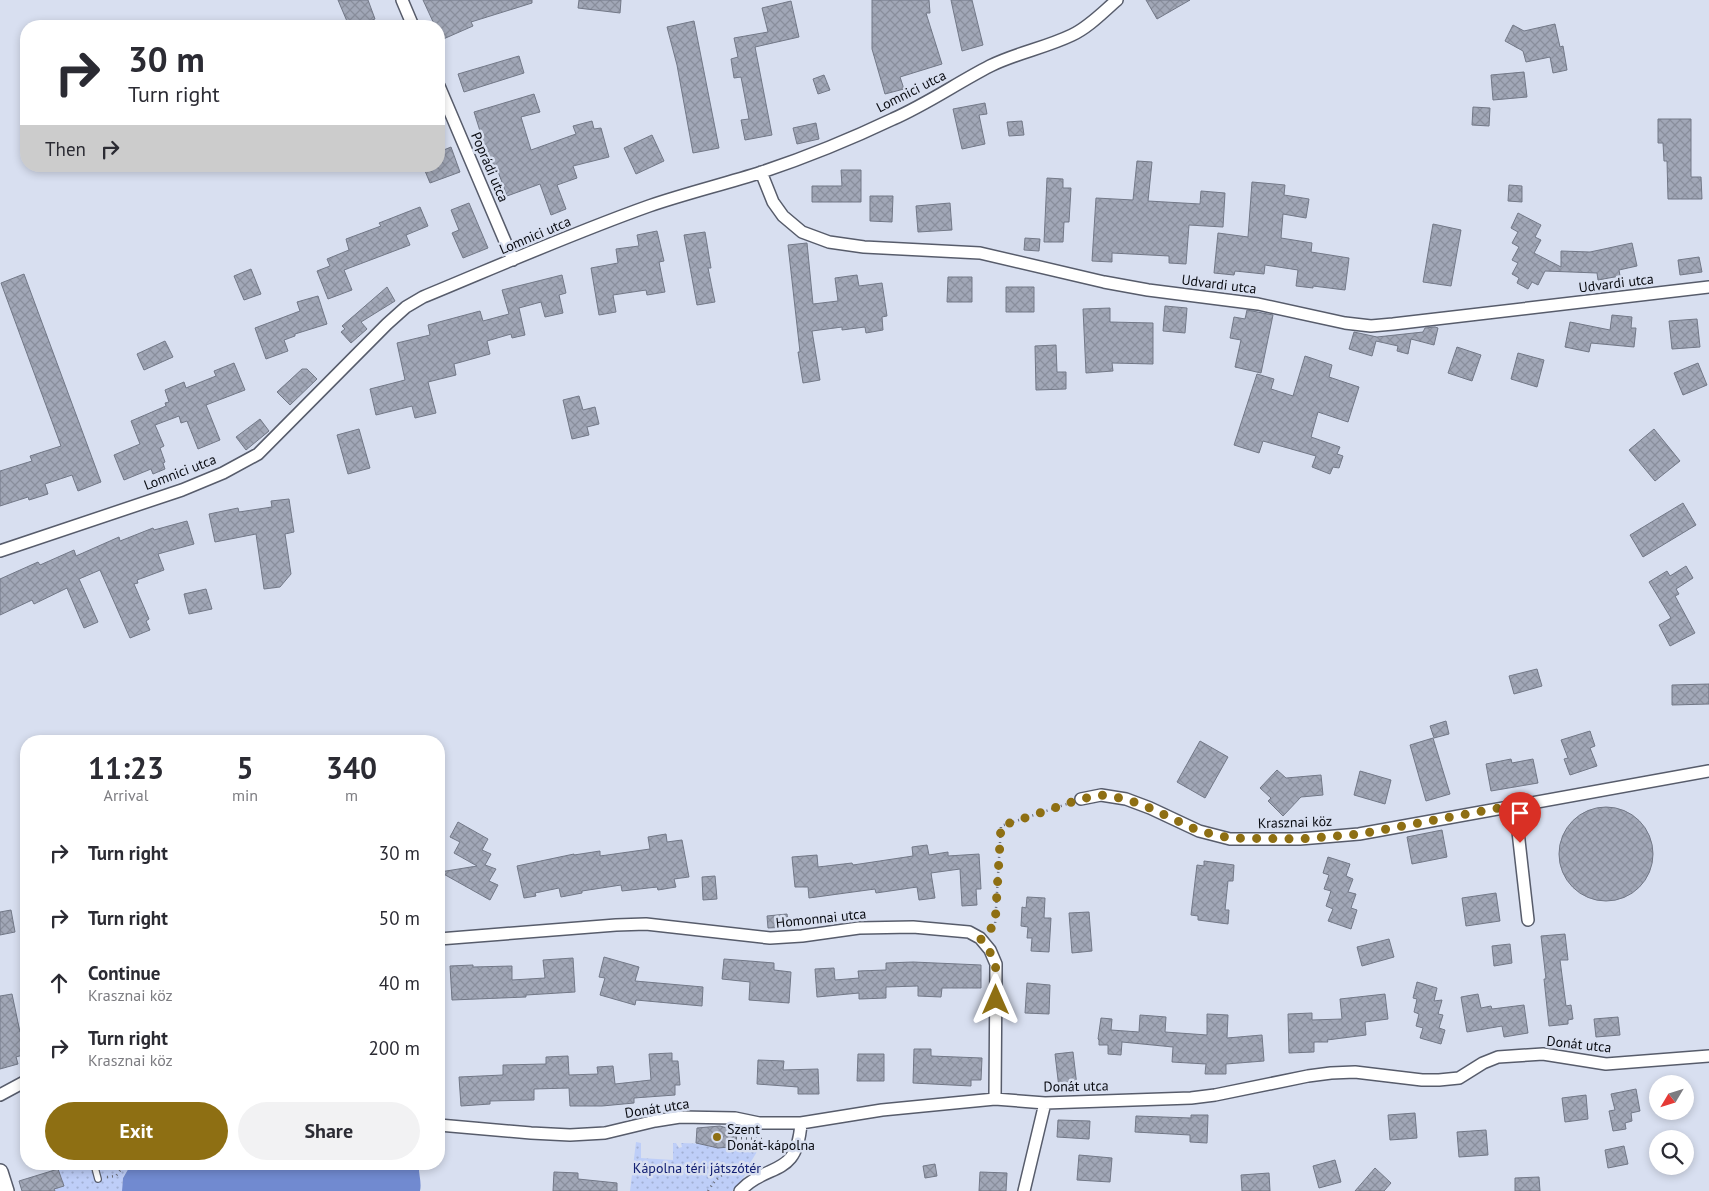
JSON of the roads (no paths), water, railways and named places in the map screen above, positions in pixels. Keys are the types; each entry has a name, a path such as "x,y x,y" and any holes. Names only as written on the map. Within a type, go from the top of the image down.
{"street":[{"path":"402,0 410,20"},
{"name":"Lomnici utca","path":"0,551 182,490 223,473 258,454 406,307 423,297 600,224 686,194 761,172 809,155 892,120 924,105 992,65 1045,47 1074,34 1090,24 1117,0"},
{"name":"Poprádi utca","path":"445,100 513,260"},
{"name":"Udvardi utca","path":"761,172 773,202 783,216 802,232 829,242 864,247 980,253 1130,287 1258,304 1345,324 1371,326 1393,324 1709,286"},
{"name":"Krasznai köz","path":"1081,799 1101,795 1126,799 1199,831 1230,838 1300,839 1360,834 1709,771"},
{"path":"1515,805 1528,920"},
{"name":"Homonnai utca","path":"445,939 646,924 770,938 802,936 859,928 913,927 969,932 980,938 990,950 996,964 995,1099"},
{"name":"Donát utca","path":"445,1126 570,1135 605,1133 680,1117 708,1116 735,1118 759,1123 800,1123 864,1112 995,1099 1045,1102 1199,1097 1331,1073 1355,1072 1422,1080 1439,1080 1459,1078 1483,1063 1498,1057 1543,1054 1606,1064 1709,1056"},
{"path":"0,1095 20,1084"},
{"path":"1024,1191 1045,1102"},
{"path":"740,1191 758,1178 781,1167 790,1159 800,1139 800,1123"},
{"path":"0,1172 6,1191"}],"lane":[{"path":"96,1170 98,1179"}],"water":[{"path":"128,1170 419,1170 420,1191 122,1191 123,1178"}],"place":[{"name":"Szent Donát-kápolna","path":"717,1137"}],"park label":[{"name":"Kápolna téri játszótér","path":"697,1168"}]}
